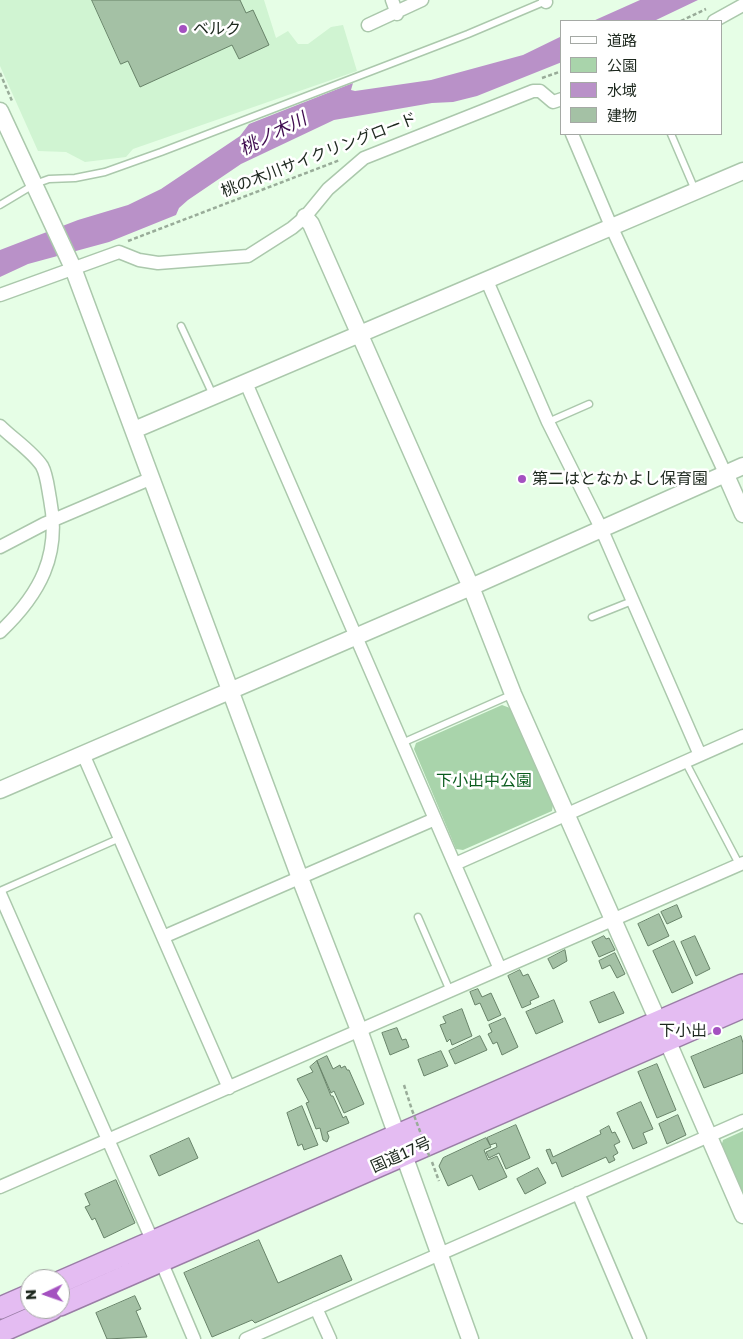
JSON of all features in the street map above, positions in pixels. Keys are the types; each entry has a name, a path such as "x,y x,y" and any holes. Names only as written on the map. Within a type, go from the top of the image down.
{"highway":[{"name":"国道17号","path":"70,1299 157,1251 662,1031 743,984"},
{"name":"国道17号","path":"662,1031 743,1007"},
{"name":"国道17号","path":"70,1279 157,1251"},
{"path":"0,1308 20,1299"},
{"path":"0,1332 29,1319"}],"street":[{"path":"392,0 397,14"},
{"path":"368,26 397,14 422,0"},
{"path":"716,20 743,5"},
{"path":"0,295 72,265 119,252 139,260 158,263 242,258 270,243 305,217 328,189 364,158 534,91 540,91 553,102 560,104"},
{"path":"0,110 72,265 401,1144 470,1339"},
{"path":"572,135 611,226 743,514"},
{"path":"134,430 487,281 611,226 742,174"},
{"path":"305,217 311,224 360,334 471,587 513,694 743,1214"},
{"path":"487,281 548,422 601,528 700,756"},
{"path":"246,383 500,969"},
{"path":"0,426 42,467 54,520 52,550 39,584 17,614 0,632"},
{"path":"0,790 230,689 471,587 743,466"},
{"path":"0,547 54,520 152,478"},
{"path":"455,864 686,763 743,736"},
{"path":"84,754 229,1088"},
{"path":"163,937 435,819"},
{"path":"0,1188 358,1030 614,921 741,863"},
{"path":"0,894 109,1140 194,1339"},
{"path":"246,1339 743,1121"},
{"path":"578,1193 640,1339"},
{"path":"316,1308 330,1339"}],"lane":[{"path":"0,204 38,190 49,180 75,178 105,172 161,152 547,1"},
{"path":"671,135 696,191"},
{"path":"181,326 213,396"},
{"path":"548,422 589,404"},
{"path":"592,617 632,601"},
{"path":"402,743 513,694"},
{"path":"686,763 741,863"},
{"path":"0,890 120,838"},
{"path":"418,917 450,991"}],"path":[{"path":"684,20 714,4"},
{"path":"539,80 560,72"},
{"name":"桃の木川サイクリングロード","path":"123,243 341,160"},
{"path":"404,1085 439,1181"}],"shaded area":[{"path":"0,0 264,0 276,38 288,31 298,44 308,44 331,27 343,25 357,71 133,149 126,157 85,162 66,152 38,151 0,66"}],"green space":[{"name":"下小出中公園","path":"502,705 510,708 553,804 552,811 463,850 456,849 414,749 416,743"},
{"path":"743,1131 743,1195 721,1147 723,1140"}],"water":[{"path":"640,0 698,0 656,20 595,20"},
{"name":"桃ノ木川","path":"560,37 560,63 477,96 453,102 432,103 334,120 241,164 188,200 179,208 176,215 109,242 28,264 0,277 0,250 78,220 128,205 161,189 240,136 249,124 353,83 351,90 355,91 431,80 523,55"}],"building":[{"name":"ベルク","path":"92,0 240,0 246,13 253,10 269,45 239,59 232,45 140,87 128,61 121,64"},
{"path":"677,905 682,917 667,924 661,912"},
{"path":"659,914 669,936 648,946 638,924"},
{"path":"604,936 606,939 609,938 615,950 599,957 592,942"},
{"path":"695,936 710,969 696,976 681,942"},
{"path":"674,941 693,983 672,993 653,951"},
{"path":"565,950 567,961 553,969 548,959"},
{"path":"615,953 625,974 617,978 610,965 602,969 599,961"},
{"path":"520,970 523,976 528,974 539,997 530,1001 531,1004 522,1008 508,976"},
{"path":"478,989 482,997 491,993 501,1015 488,1021 480,1003 475,1005 470,992"},
{"path":"614,992 624,1013 599,1023 590,1002"},
{"path":"554,1000 563,1022 536,1034 526,1012"},
{"path":"462,1009 472,1036 452,1045 450,1039 447,1042 440,1025 446,1023 443,1017"},
{"path":"505,1018 518,1047 502,1055 497,1042 493,1044 488,1034 492,1032 489,1025"},
{"path":"397,1028 402,1040 406,1039 409,1047 390,1055 382,1033"},
{"path":"480,1036 487,1050 455,1064 449,1051"},
{"path":"741,1036 743,1043 743,1073 704,1088 691,1057"},
{"path":"441,1051 448,1066 424,1076 418,1060"},
{"path":"327,1056 333,1069 340,1065 341,1068 345,1066 349,1070 364,1104 344,1113 334,1091 331,1093 317,1061"},
{"path":"317,1061 331,1096 333,1096 343,1118 346,1116 349,1123 327,1132 329,1137 327,1142 323,1140 320,1128 316,1129 306,1103 309,1102 297,1079 313,1072 310,1067"},
{"path":"657,1064 676,1110 657,1118 638,1072"},
{"path":"641,1102 653,1129 643,1133 647,1143 633,1149 617,1113"},
{"path":"302,1106 318,1145 304,1150 302,1144 298,1146 287,1113"},
{"path":"678,1115 686,1135 667,1144 659,1124"},
{"path":"516,1125 530,1158 506,1169 499,1153 489,1158 486,1152 497,1147 496,1143 490,1145 487,1138"},
{"path":"609,1126 612,1133 615,1132 620,1142 614,1145 618,1153 613,1156 615,1160 609,1163 606,1157 562,1177 556,1162 552,1164 546,1150 550,1149 553,1157 601,1134 600,1131"},
{"path":"189,1138 198,1158 159,1176 150,1156"},
{"path":"486,1138 491,1147 484,1150 488,1160 497,1156 507,1177 479,1190 472,1175 448,1186 439,1166 443,1158"},
{"path":"538,1168 546,1183 525,1194 517,1179"},
{"path":"116,1180 135,1223 104,1238 95,1218 92,1220 85,1207 90,1205 85,1194"},
{"path":"259,1240 278,1283 341,1255 352,1280 255,1323 252,1320 212,1337 184,1273"},
{"path":"135,1296 141,1309 136,1311 147,1337 107,1339 96,1313"}],"place":[{"name":"ベルク","path":"183,29"},
{"name":"第二はとなかよし保育園","path":"522,479"},
{"name":"下小出","path":"717,1031"}]}
